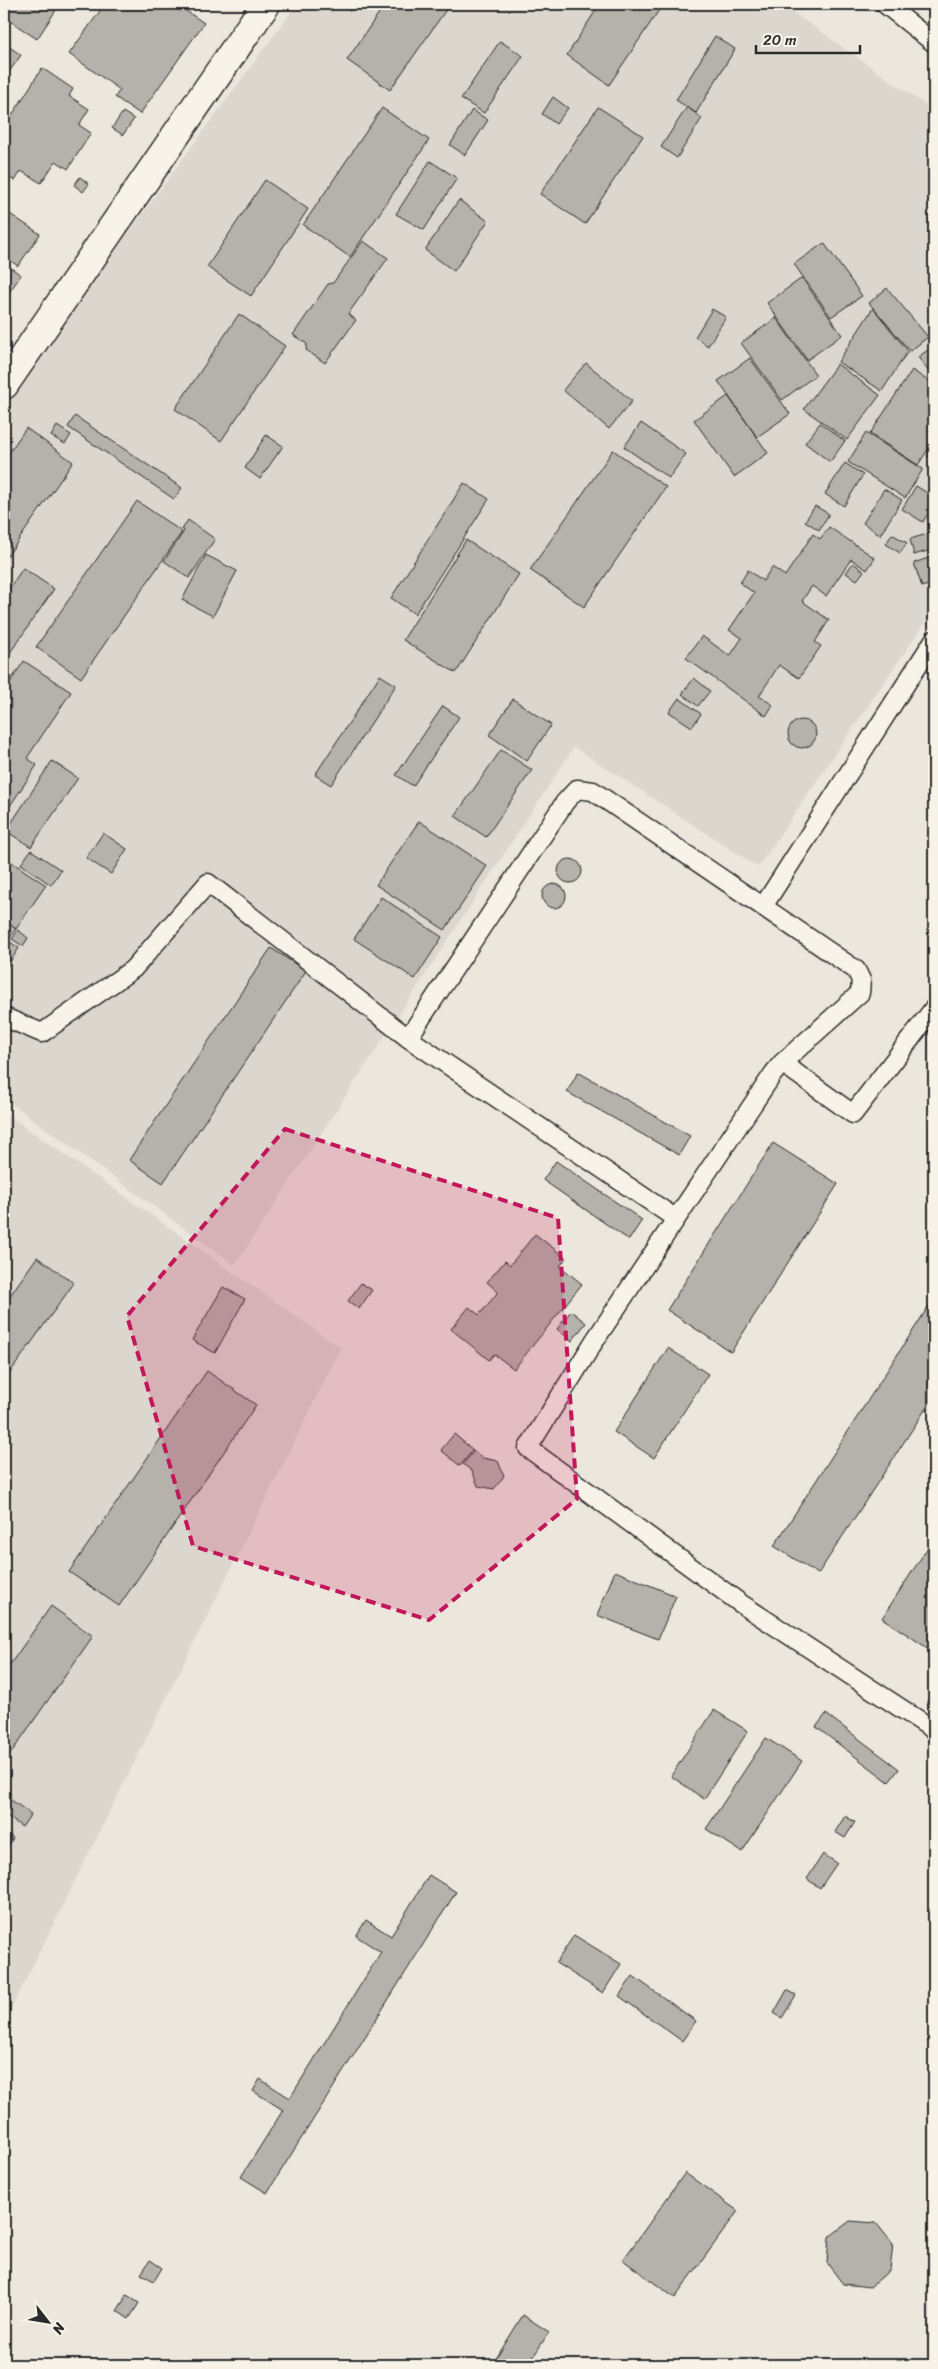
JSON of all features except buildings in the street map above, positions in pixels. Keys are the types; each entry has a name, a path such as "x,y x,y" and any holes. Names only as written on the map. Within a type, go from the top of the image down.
{"street":[{"path":"4,386 266,4"}],"lane":[{"path":"885,4 934,43"},
{"path":"764,906 934,640"},
{"path":"408,1038 560,810 576,789 593,791 856,970 861,980 860,993 782,1063 675,1218 595,1340 528,1448 740,1603 934,1730"},
{"path":"4,1017 42,1033 133,969 208,883 408,1038 675,1218"},
{"path":"782,1063 853,1114 934,1008"}],"highlighted area":[{"path":"285,1129 558,1218 577,1499 429,1620 193,1546 127,1316"}],"shaded area":[{"path":"297,4 781,4 934,111 934,609 758,867 574,747 235,1265 4,1098 4,401"},
{"path":"4,1112 341,1348 4,2023"}]}
